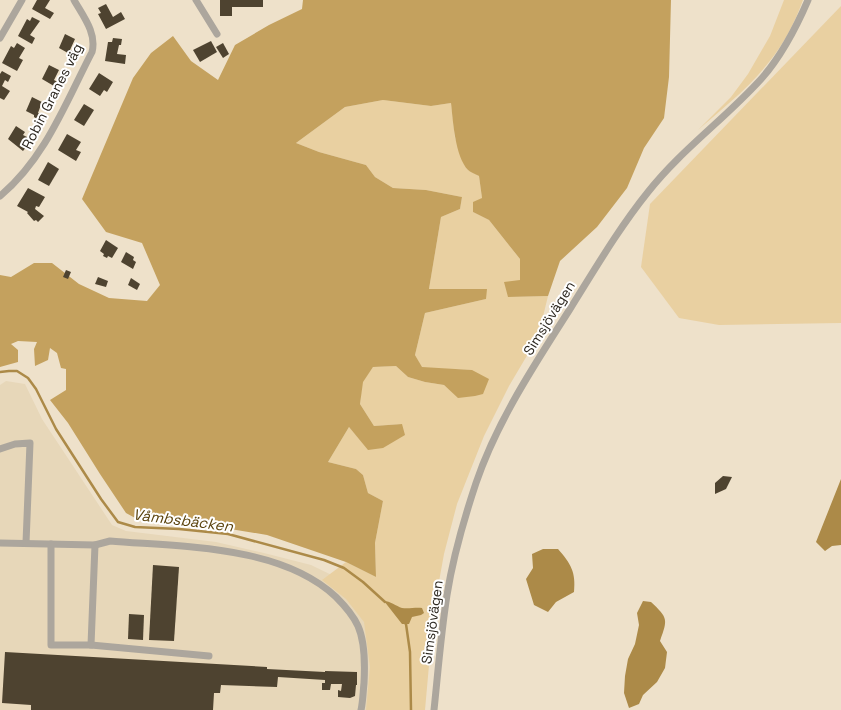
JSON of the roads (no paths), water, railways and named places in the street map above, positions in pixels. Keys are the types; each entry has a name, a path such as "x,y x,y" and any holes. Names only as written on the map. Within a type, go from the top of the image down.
{"street":[{"path":"0,38 22,0"},
{"name":"Robin Granes väg","path":"0,196 14,183 35,158 53,128 92,52 94,45 93,36 74,0"},
{"path":"196,0 217,34"},
{"name":"Simsjövägen","path":"434,710 447,593 458,544 476,482 502,424 533,368 618,234 648,192 667,169 762,77 792,35 808,0"},
{"path":"0,449 15,444 30,443 26,543"},
{"path":"0,543 94,545 110,541 219,550 271,562 299,572 325,587 344,605 358,625 364,669 361,710"},
{"path":"51,544 51,645 91,645 209,656"},
{"path":"91,645 94,545"}],"waterway":[{"name":"Våmbsbäcken","path":"0,372 17,371 28,378 36,389 56,429 101,499 118,522 135,527 179,529 228,534 324,560 344,568 363,582 385,602"},
{"name":"Våmbsbäcken","path":"404,622 406,624 410,652 411,710"}]}
